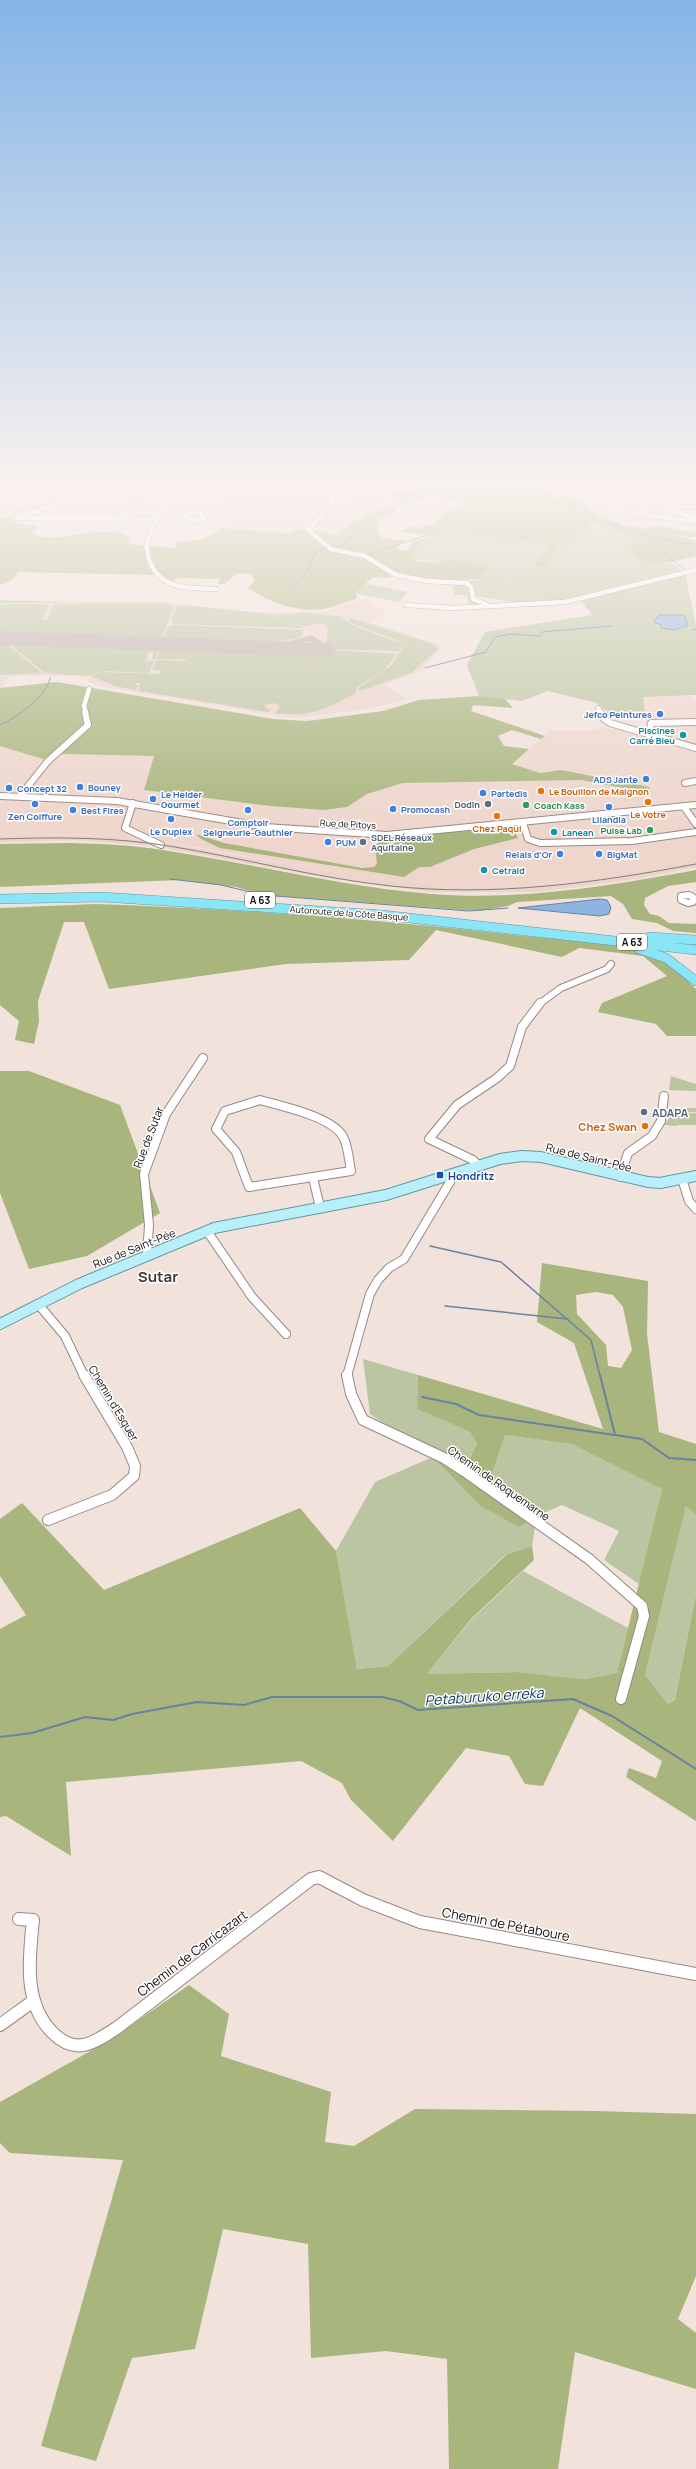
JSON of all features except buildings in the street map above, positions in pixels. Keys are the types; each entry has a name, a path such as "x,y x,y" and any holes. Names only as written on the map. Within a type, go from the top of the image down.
{"highway":[{"name":"Autoroute de la Côte Basque","path":"0,893 52,890 166,894 462,916 696,943"},
{"name":"Autoroute de la Côte Basque","path":"0,899 102,897 382,915 696,950"},
{"path":"568,935 580,939 636,947 653,953 678,966 696,981"},
{"path":"647,937 696,940"}],"main road":[{"name":"Rue de Saint-Pée","path":"0,1324 80,1284 207,1231 235,1223 386,1195 416,1187 478,1165 509,1157 532,1156 555,1160 620,1177 648,1182 682,1180 696,1176"}],"street":[{"path":"477,601 480,603 530,604"},
{"path":"406,605 453,608 563,601"},
{"path":"20,796 48,761 88,725 84,706 89,690"},
{"path":"598,708 604,719 610,723 696,748"},
{"path":"649,735 651,724 655,722 696,722"},
{"path":"684,783 696,781"},
{"name":"Rue de Pitoys","path":"0,796 20,796 133,804 265,827 368,834 409,834 696,805"},
{"path":"133,804 126,820 125,828 137,836 157,840 161,845"},
{"path":"684,807 696,824"},
{"path":"523,823 528,839 540,843 632,841 696,832"},
{"path":"686,895 696,892"},
{"path":"478,1165 473,1160 429,1139 457,1105 497,1080 510,1066 525,1021 536,1006 558,990 607,969 611,964"},
{"name":"Rue de Sutar","path":"147,1256 146,1245 149,1225 144,1174 166,1114 203,1058"},
{"path":"620,1177 628,1153 652,1136 661,1121 664,1096"},
{"path":"264,1101 306,1113 325,1122 342,1135 351,1171 313,1178 249,1187 236,1152 216,1129 221,1115 230,1109 264,1101"},
{"name":"Chemin de Roquemarne","path":"449,1176 450,1182 404,1259 392,1264 370,1291 347,1378 348,1386 357,1410 363,1420 444,1458 464,1471 588,1559 642,1606 644,1616 620,1699"},
{"path":"313,1178 320,1207"},
{"path":"682,1180 689,1201 696,1209"},
{"path":"207,1231 247,1293 268,1318 286,1334"},
{"name":"Chemin d'Esquer","path":"38,1304 65,1336 74,1360 113,1427 127,1446 135,1466 134,1476 112,1495 48,1520"},
{"name":"Chemin de Pétaboure","path":"319,1878 363,1900 420,1922 696,1974"},
{"name":"Chemin de Carricazart","path":"32,2002 47,2030 64,2043 79,2046 108,2033 207,1960 311,1879 319,1878"},
{"path":"0,2025 32,2002 30,1966 33,1920 19,1919"}],"shaded area":[{"path":"0,601 164,602 247,612 322,612 356,601 370,601 388,613 369,622 437,644 442,647 421,671 385,685 408,699 366,709 294,718 99,686 87,681 87,677 9,676 3,688 0,688"},
{"path":"691,696 696,700 696,859 573,882 508,887 450,886 358,877 196,847 129,838 62,834 0,836 0,746 43,758 64,754 154,756 144,790 270,806 324,810 347,807 367,794 403,783 581,780 649,793 561,770 540,773 511,764 550,731 591,731 603,727 648,735 643,697"},
{"path":"0,836 111,836 157,842 155,846 76,840 0,842"},
{"path":"166,843 358,877 450,886 537,885 573,882 696,859 696,867 635,879 537,892 429,892 315,876 165,848"}],"green space":[{"path":"0,601 31,601 77,603 0,603"},
{"path":"272,601 348,601 332,607 314,610 294,608"},
{"path":"468,601 476,601 478,605 469,605"},
{"path":"508,601 555,601 519,603"},
{"path":"581,601 691,601 696,626 696,695 643,697 646,720 612,715 597,703 548,691 522,701 479,696 467,665 485,632 592,615"},
{"path":"164,603 174,606 162,638 0,633 0,604 49,604 42,619 45,620 48,619 54,604"},
{"path":"184,605 270,614 304,628 171,624 175,622 171,620 176,606"},
{"path":"306,613 340,616 352,625 397,642 401,645 400,651 328,649 329,644 326,644 328,628 322,623 302,626 275,615"},
{"path":"351,618 433,644 438,649 411,673 360,691 358,690 360,687 391,666 403,648 396,640 351,623 348,620"},
{"path":"173,625 303,630 302,635 293,639 278,641 237,642 164,638 168,627"},
{"path":"0,644 8,645 42,673 0,675"},
{"path":"11,645 158,650 155,659 152,659 154,652 149,652 145,662 154,660 149,673 104,671 87,676 45,673"},
{"path":"160,650 323,656 323,659 324,656 327,656 328,650 397,654 384,670 357,687 355,694 325,708 298,714 275,713 280,706 275,703 265,705 266,708 271,710 268,712 139,691 140,683 135,683 135,685 138,685 136,690 115,686 91,676 101,672 160,674 161,670 153,670 156,660 186,661 185,659 156,659"},
{"path":"57,682 273,719 307,721 383,711 419,700 479,696 505,699 513,708 473,705 471,711 545,736 541,739 512,730 498,736 504,746 529,749 512,764 540,773 561,770 649,787 650,793 581,780 403,783 367,794 347,807 324,810 270,806 144,790 154,756 64,754 43,759 0,746 0,688"},
{"path":"512,828 518,838 474,849 430,867 419,867 404,877 220,848 201,839 196,834 224,843 362,868 374,867 377,864 375,848 381,837"},
{"path":"70,843 151,848 363,886 397,891 464,896 531,894 564,891 696,870 696,882 668,886 645,898 644,905 650,914 659,916 669,923 696,924 696,933 673,931 657,923 632,919 623,904 611,896 517,902 508,906 478,911 265,895 236,887 180,880 0,887 0,844"},
{"path":"96,904 358,919 583,941 633,949 656,956 663,960 675,968 696,989 696,1036 667,1036 656,1024 598,1012 602,1003 667,976 643,956 579,948 562,957 436,930 409,960 286,964 109,989 84,922 64,922 38,1001 39,1021 34,1044 15,1040 19,1021 0,1005 0,908"},
{"path":"0,1071 29,1071 120,1105 160,1213 87,1256 29,1269 0,1193"},
{"path":"671,1076 696,1084 696,1091 669,1090"},
{"path":"669,1108 696,1108 696,1112 674,1113 677,1126 664,1125 668,1120"},
{"path":"696,1113 696,1125 677,1125 674,1114"},
{"path":"542,1263 648,1281 647,1334 659,1432 696,1444 696,1515 686,1506 645,1675 668,1704 675,1699 696,1594 696,1821 626,1777 629,1768 656,1778 662,1761 580,1708 543,1786 525,1784 509,1756 466,1748 393,1841 351,1800 342,1783 301,1761 66,1782 71,1856 6,1816 0,1817 0,1629 26,1615 0,1576 0,1519 22,1503 104,1590 300,1508 336,1551 357,1669 388,1666 507,1554 532,1546 534,1560 471,1619 427,1674 516,1672 585,1679 617,1673 662,1489 571,1444 505,1435 490,1480 537,1516 519,1527 481,1506 433,1457 469,1460 477,1444 470,1432 417,1409 418,1375 603,1429 574,1343 537,1322","holes":["596,1292 613,1295 623,1307 632,1350 621,1368 608,1366 606,1345 577,1314 576,1295"]},
{"path":"363,1359 418,1375 417,1409 470,1432 477,1444 469,1460 434,1457 536,1516 490,1480 505,1435 571,1444 662,1489 639,1584 604,1560 619,1531 562,1505 537,1516 532,1546 506,1554 388,1666 357,1669 336,1551 375,1482 433,1457 370,1414"},
{"path":"686,1506 696,1515 696,1594 675,1698 668,1704 645,1675"},
{"path":"523,1571 628,1628 617,1673 585,1679 516,1672 427,1674 471,1620"},
{"path":"189,1985 229,2014 221,2056 331,2092 325,2142 354,2146 415,2109 596,2111 696,2114 696,2276 678,2319 696,2333 696,2389 575,2352 558,2469 449,2469 447,2359 386,2351 311,2358 308,2244 223,2229 195,2349 132,2358 96,2461 41,2446 123,2160 10,2153 0,2143 0,2102 110,2040"}],"water":[{"path":"659,615 684,615 688,625 675,630 661,628 661,625 654,622"},
{"path":"600,899 607,900 611,907 609,914 600,916 518,908"}],"waterway":[{"path":"425,668 486,652 495,637 512,634 539,636 542,632 612,626"},
{"path":"692,630 696,629"},
{"path":"0,725 22,712 38,699 44,692 50,678"},
{"path":"170,879 221,885 263,895 469,911 508,908"},
{"path":"430,1246 501,1262 567,1319"},
{"path":"445,1306 567,1319"},
{"path":"567,1319 591,1340 600,1376"},
{"path":"600,1375 615,1435 642,1439 669,1458 696,1460"},
{"path":"422,1397 456,1404 479,1415 614,1435"},
{"name":"Petaburuko erreka","path":"0,1737 32,1733 85,1717 113,1720 132,1714 197,1702 244,1705 272,1697 382,1697 399,1701 418,1710 573,1699 612,1716 696,1769"}],"taxiway":[{"path":"270,648 312,638 320,644 315,650 306,653 297,652 289,648"}],"runway":[{"path":"0,638 324,650"}],"railway":[{"path":"0,839 84,838 148,843 335,878 391,886 430,889 468,890 544,886 620,877 696,864"}],"place":[{"name":"Jefco Peintures","path":"660,714"},
{"name":"Piscines Carré Bleu","path":"683,735"},
{"name":"ADS Jante","path":"646,779"},
{"name":"Bouney","path":"80,787"},
{"name":"Concept 32","path":"9,788"},
{"name":"Le Bouillon de Maignon","path":"541,791"},
{"name":"Partedis","path":"483,793"},
{"name":"Le Helder Gourmet","path":"153,799"},
{"name":"Le Votre","path":"648,802"},
{"name":"Zen Coiffure","path":"35,804"},
{"name":"Dodin","path":"488,804"},
{"name":"Coach Kass","path":"526,805"},
{"name":"Lilandia","path":"609,807"},
{"name":"Promocash","path":"393,809"},
{"name":"Best Fires","path":"73,810"},
{"name":"Comptoir Seigneurie-Gauthier","path":"248,810"},
{"name":"Chez Paqui","path":"497,816"},
{"name":"Le Duplex","path":"171,819"},
{"name":"Pulse Lab","path":"650,830"},
{"name":"Lanean","path":"554,832"},
{"name":"PUM","path":"328,842"},
{"name":"SDEL Réseaux Aquitaine","path":"363,842"},
{"name":"Relais d'Or","path":"560,854"},
{"name":"BigMat","path":"599,854"},
{"name":"Cetraid","path":"484,870"},
{"name":"ADAPA","path":"644,1112"},
{"name":"Chez Swan","path":"645,1126"},
{"name":"Hondritz","path":"440,1175"}],"district":[{"name":"Sutar","path":"158,1276"}]}
